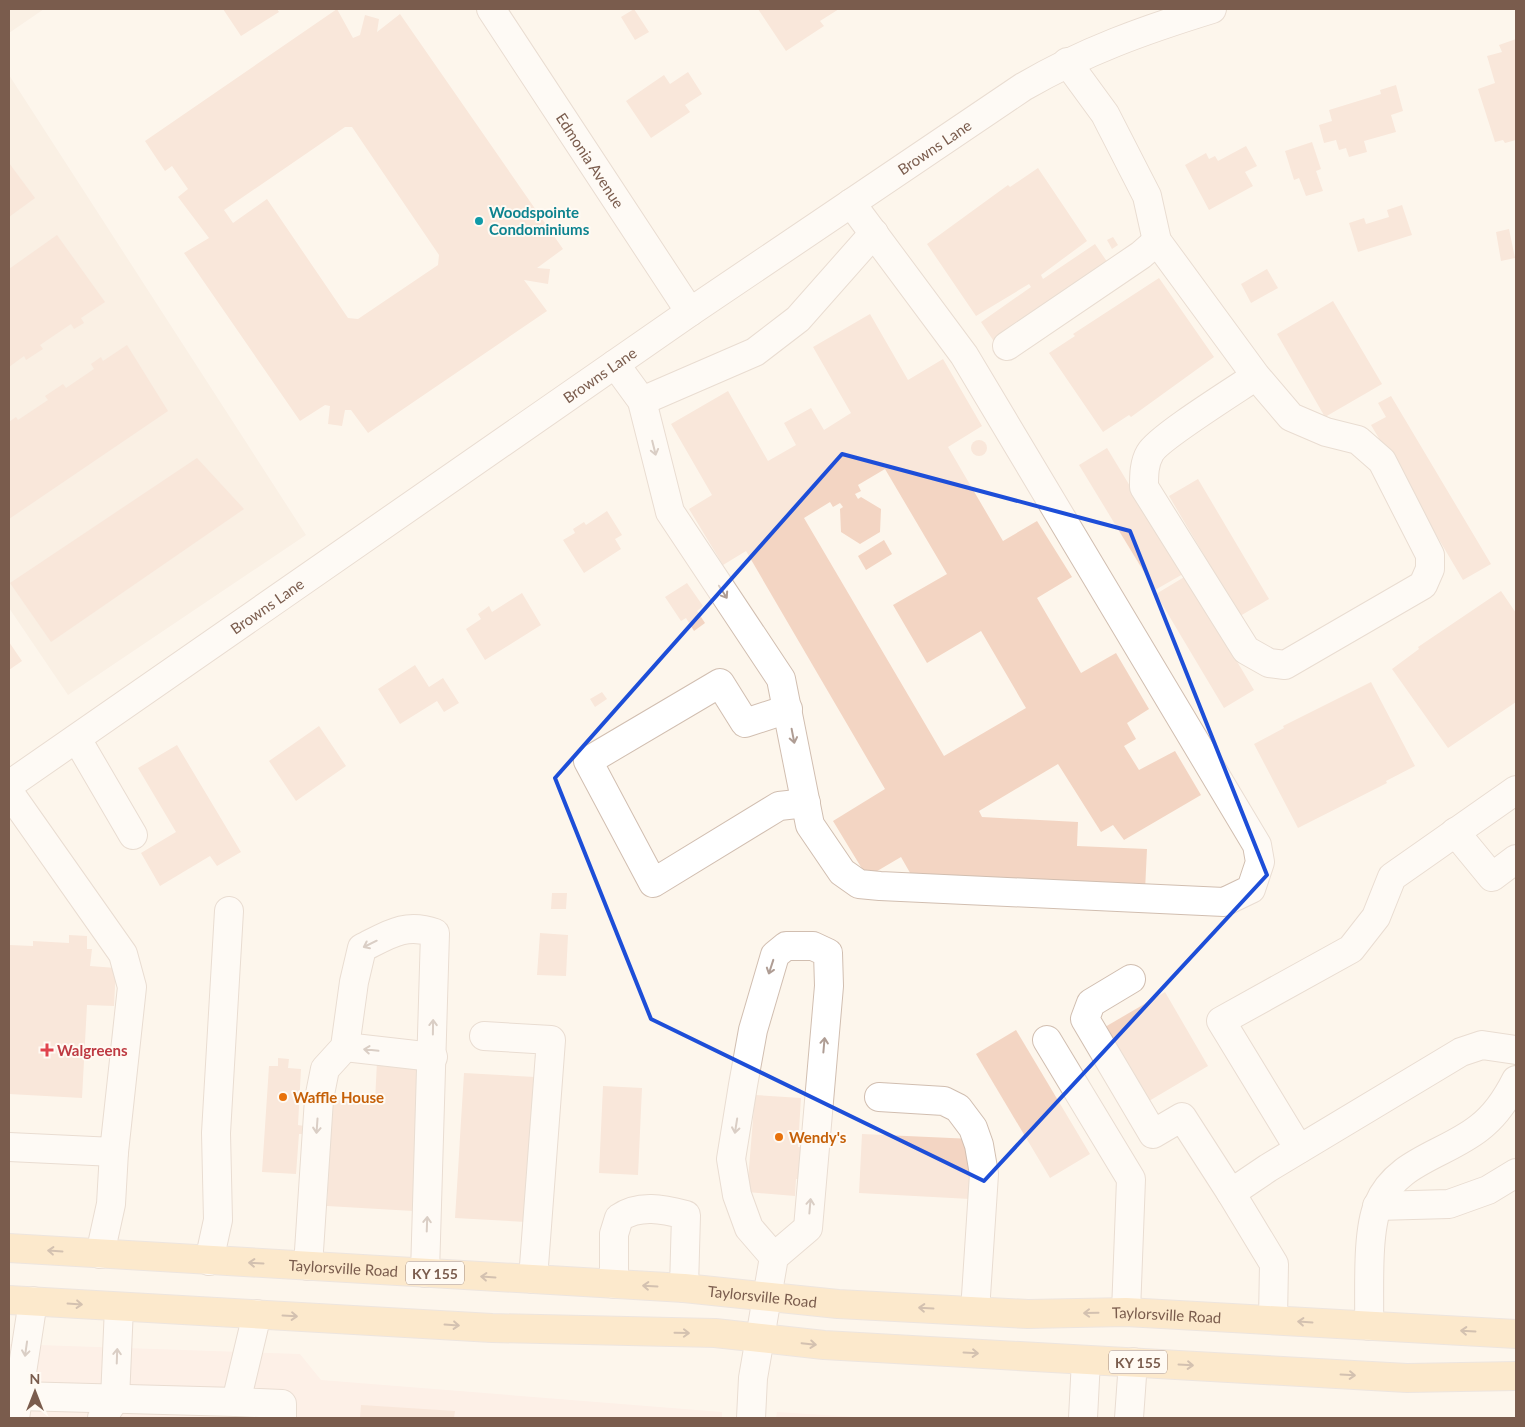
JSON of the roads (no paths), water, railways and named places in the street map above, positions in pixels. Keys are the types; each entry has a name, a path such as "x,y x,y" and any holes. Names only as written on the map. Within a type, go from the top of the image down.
{"main road":[{"name":"Taylorsville Road","path":"9,1248 684,1288 838,1304 1028,1314 1126,1312 1516,1334"},
{"name":"KY 155","path":"21,1301 492,1328 715,1333 824,1345 1407,1378 1516,1376"}],"street":[{"name":"Edmonia Avenue","path":"491,9 690,312"},
{"name":"Browns Lane","path":"9,785 690,312 1022,87 1067,62 1143,30 1212,9"},
{"path":"1067,62 1105,114 1148,196 1157,241 1256,376 1291,416 1326,432 1358,440 1382,461 1430,555 1430,569 1423,585 1285,665 1268,663 1246,650 1144,487 1144,470 1150,452 1165,439 1256,376"},
{"path":"615,364 642,400 670,512 781,680 810,825 842,872 859,884 1224,902 1251,889 1260,862 1257,845 964,355 851,203"},
{"path":"642,400 755,352 798,319 874,234"},
{"path":"1007,346 1141,255 1157,241"},
{"path":"788,710 745,723 720,683 588,761 653,883 779,806 806,803"},
{"path":"77,738 133,835"},
{"path":"1299,1149 1221,1021 1352,949 1376,917 1392,877 1516,790"},
{"path":"9,792 122,954 132,987 114,1152 111,1204 100,1254"},
{"path":"1455,832 1492,877 1516,859"},
{"path":"209,1260 218,1220 216,1133 229,911"},
{"path":"308,1266 319,1099 325,1069 345,1048 354,982 362,948 397,930 420,927 435,933 426,1273"},
{"path":"751,1418 753,1378 774,1257 808,1228 829,986 828,953 813,946 786,946 775,955 753,1030 732,1159 737,1195 749,1228 774,1257"},
{"path":"1131,979 1091,1003 1085,1019 1153,1134 1182,1117 1231,1193 1274,1264 1273,1320"},
{"path":"484,1036 551,1040 533,1279"},
{"path":"1047,1040 1131,1179 1126,1312"},
{"path":"1231,1193 1299,1149 1467,1049 1482,1045 1516,1050"},
{"path":"345,1048 433,1057"},
{"path":"1369,1326 1370,1262 1377,1206 1391,1182 1413,1164 1446,1149 1480,1128 1506,1101 1516,1080"},
{"path":"879,1097 944,1101 958,1108 972,1128 979,1145 984,1174 975,1311"},
{"path":"9,1147 114,1152"},
{"path":"1377,1206 1449,1204 1488,1190 1516,1173"},
{"path":"614,1284 614,1234 619,1218 631,1210 665,1210 686,1214 684,1288"},
{"path":"21,1301 17,1407 110,1412 236,1402 282,1404 282,1418"},
{"path":"110,1412 119,1306"},
{"path":"236,1402 257,1314"},
{"path":"1083,1418 1086,1360"},
{"path":"1129,1418 1133,1362"}],"place":[{"name":"Woodspointe Condominiums","path":"479,221"},
{"name":"Walgreens","path":"47,1050"},
{"name":"Waffle House","path":"283,1097"},
{"name":"Wendy's","path":"779,1137"}]}
